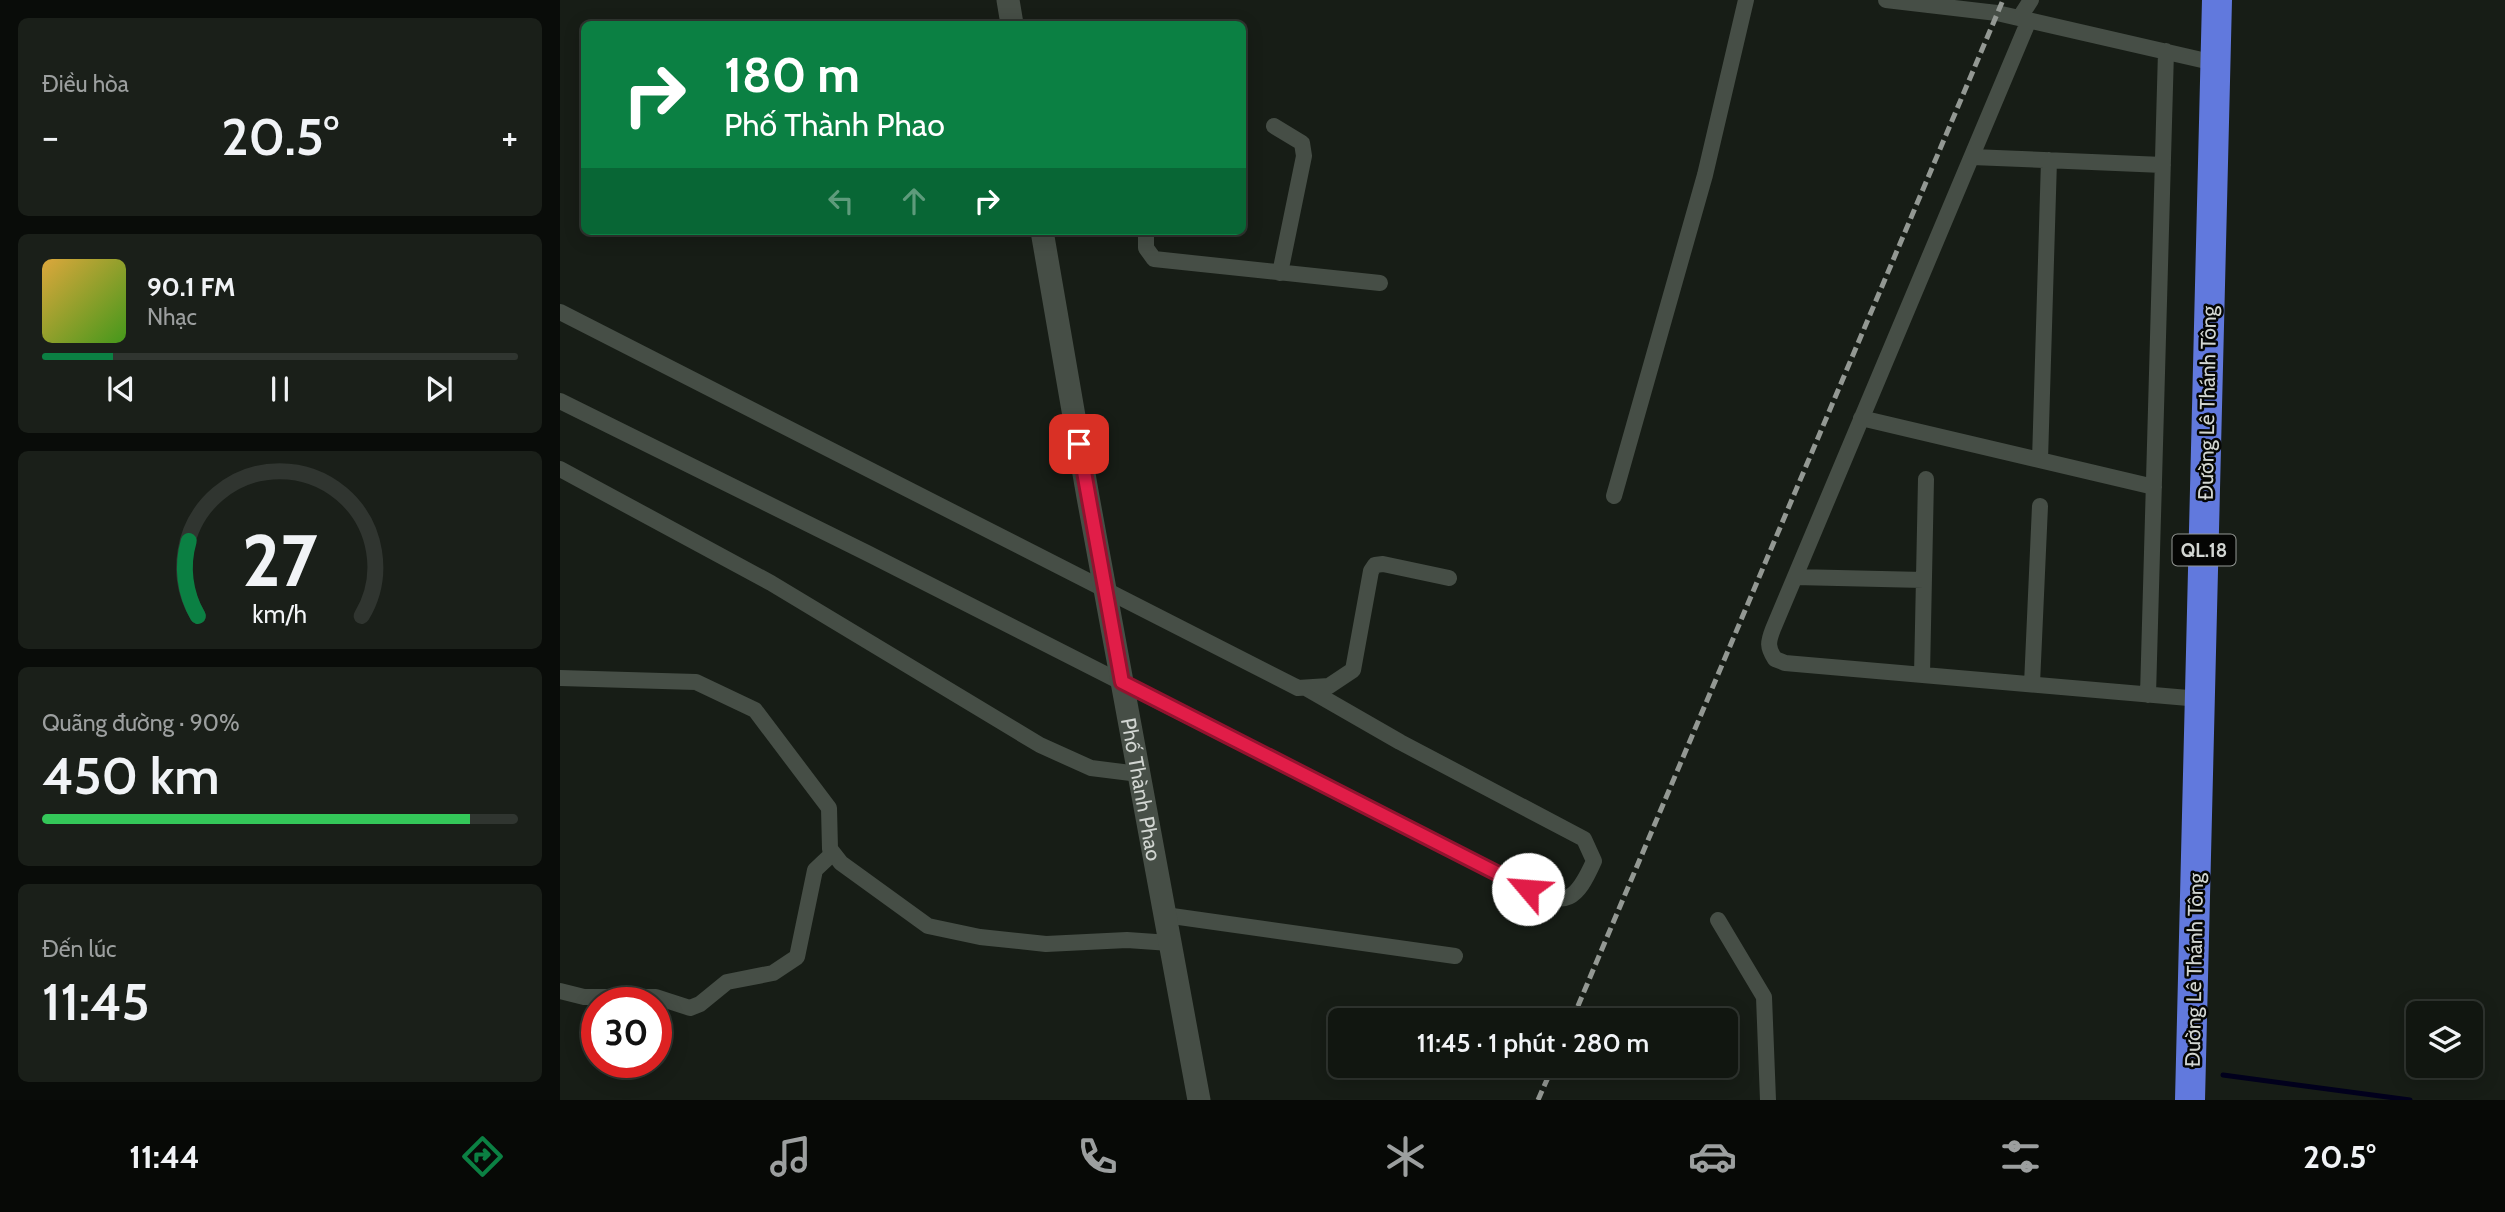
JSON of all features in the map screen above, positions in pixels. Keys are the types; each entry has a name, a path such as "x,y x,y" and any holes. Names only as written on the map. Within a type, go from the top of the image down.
{"highway":[{"name":"Đường Lê Thánh Tông","path":"2190,1100 2217,0"}],"street":[{"path":"1009,0 1012,21"},
{"path":"1614,496 1705,175 1746,0"},
{"path":"1886,0 2025,19 2216,63"},
{"path":"2031,0 1972,157 1768,642 1774,659 1785,663 2200,699"},
{"path":"2148,695 2166,51"},
{"path":"1274,125 1301,143 1304,156 1280,272"},
{"path":"1972,157 2163,165"},
{"path":"2040,460 2049,160"},
{"name":"Phố Thành Phao","path":"1043,235 1105,592 1199,1100"},
{"path":"1146,235 1146,248 1154,259 1380,283"},
{"path":"560,312 1298,688 1329,686 1353,670 1371,571 1376,565 1383,564 1449,578"},
{"path":"560,401 1121,677 1528,889 1553,901 1564,900 1577,890 1594,861 1584,839 1400,742 1306,688"},
{"path":"1861,418 2154,487"},
{"path":"560,469 771,583 1040,744 1091,768 1139,774"},
{"path":"1922,675 1926,479"},
{"path":"2032,684 2040,506"},
{"path":"1795,577 1924,580"},
{"path":"560,678 696,682 755,710 829,808 830,849 841,863 898,908 928,926 980,937 1046,944 1127,940 1170,943"},
{"path":"560,991 584,997 656,997 690,1008 700,1004 727,982 773,972 789,965 797,957 815,870 833,853"},
{"path":"1165,915 1455,956"},
{"path":"1717,920 1764,997 1768,1100"}],"waterway":[{"path":"2223,1075 2410,1100"}],"railway":[{"path":"1577,1008 2003,0"},
{"path":"1538,1100 1548,1078"}],"route":[{"path":"1079,444 1122,682 1528,889"}]}
